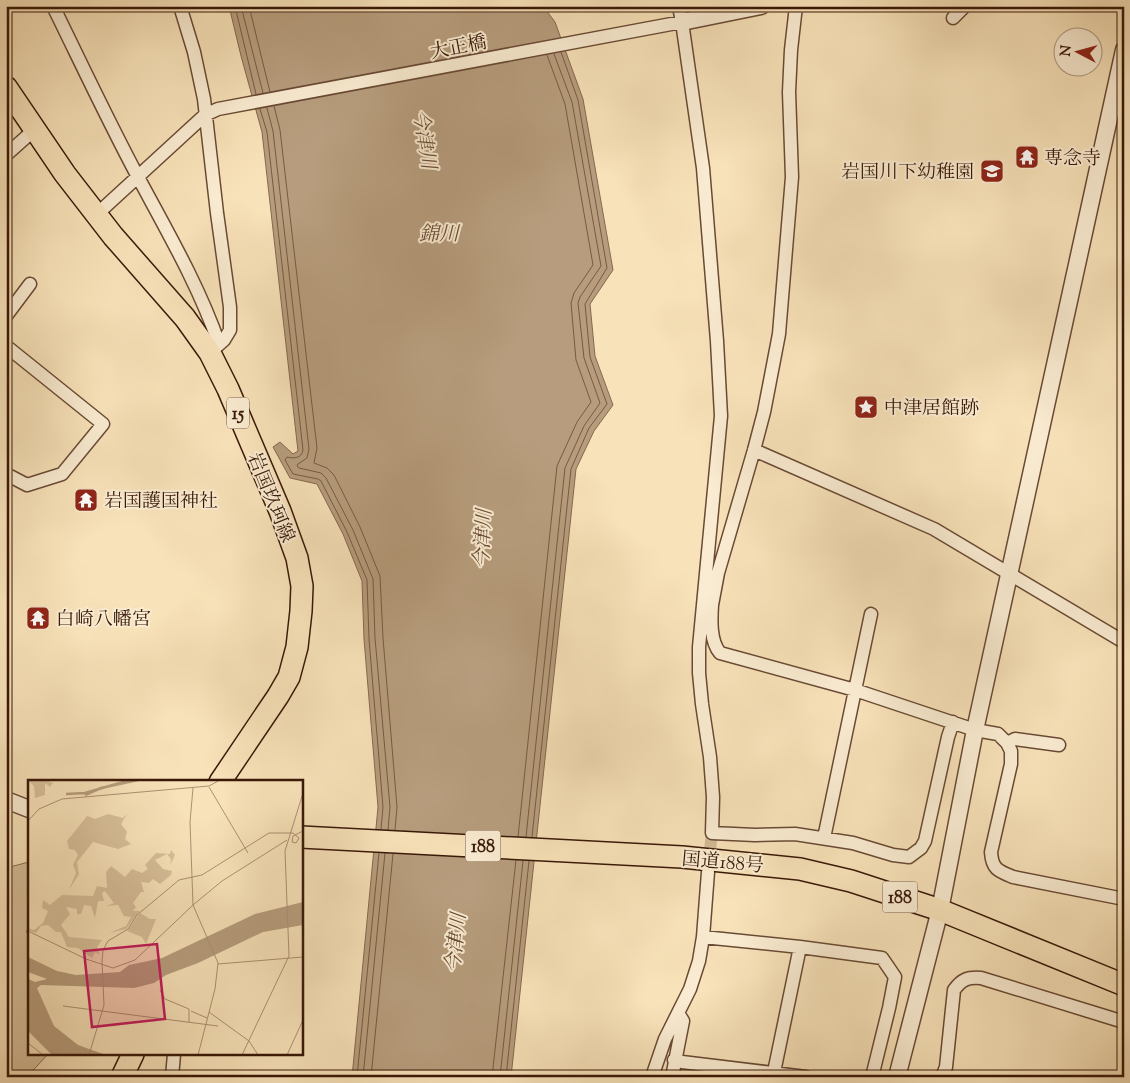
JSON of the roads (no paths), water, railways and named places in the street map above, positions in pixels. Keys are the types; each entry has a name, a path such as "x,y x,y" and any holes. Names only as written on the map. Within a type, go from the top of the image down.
{"main road":[{"name":"岩国玖珂線","path":"6,87 34,130 96,215 185,318 215,349 280,511 296,558 302,586 298,647 289,677 221,780"},
{"name":"国道188号","path":"302,837 665,856 800,869 851,881 940,910 1124,984"},
{"path":"122,1077 132,1056"}],"street":[{"path":"53,6 186,269 210,320 215,349"},
{"path":"180,6 194,52 204,99 230,307 230,330 215,349"},
{"path":"679,6 678,23 704,168 718,341 721,416 708,604 700,647 699,673 710,757 713,797 712,833 795,834 853,843 893,855 908,857 922,848 925,841 953,722"},
{"path":"678,23 762,6"},
{"path":"796,6 789,92 792,177 779,334 773,371 754,450 708,604 716,648 720,653 855,690 975,730 998,734 1007,743 1011,751 1011,764 991,852 992,862 998,870 1013,877 1124,899"},
{"path":"953,18 965,6"},
{"name":"大正橋","path":"205,116 218,109 678,23"},
{"path":"897,1077 940,910 975,730 1124,50"},
{"path":"96,215 205,116"},
{"path":"6,155 34,130"},
{"path":"6,316 30,284"},
{"path":"6,346 103,424 62,474 27,485 6,474"},
{"path":"754,450 934,529 1124,642"},
{"path":"824,838 871,614"},
{"path":"1007,743 1015,739 1059,745"},
{"path":"6,800 28,809"},
{"path":"652,1077 665,1039 690,989 699,961 703,937 708,872"},
{"path":"703,937 882,958 895,977 872,1077"},
{"path":"774,1075 800,947"},
{"path":"942,1077 946,1067 954,990 960,982 969,977 981,978 1124,1022"},
{"path":"672,1077 683,1021 678,1013"},
{"path":"172,1077 174,1056"},
{"path":"674,1060 774,1075 806,1077"}],"water":[{"name":"錦川","path":"229,6 543,6 555,22 583,99 613,270 590,304 595,356 613,405 594,431 576,469 511,1077 352,1077 378,807 364,639 362,581 343,534 317,484 290,478 273,447 280,442 293,454 298,451 262,132"}],"tunnel":[{"path":"708,867 712,833"}],"place":[{"name":"専念寺","path":"1027,157"},
{"name":"岩国川下幼稚園","path":"992,171"},
{"name":"中津居館跡","path":"866,407"},
{"name":"岩国護国神社","path":"86,500"},
{"name":"白崎八幡宮","path":"38,618"}],"water label":[{"name":"今津川","path":"425,139"},
{"name":"今津川","path":"482,539"},
{"name":"今津川","path":"455,943"}]}
